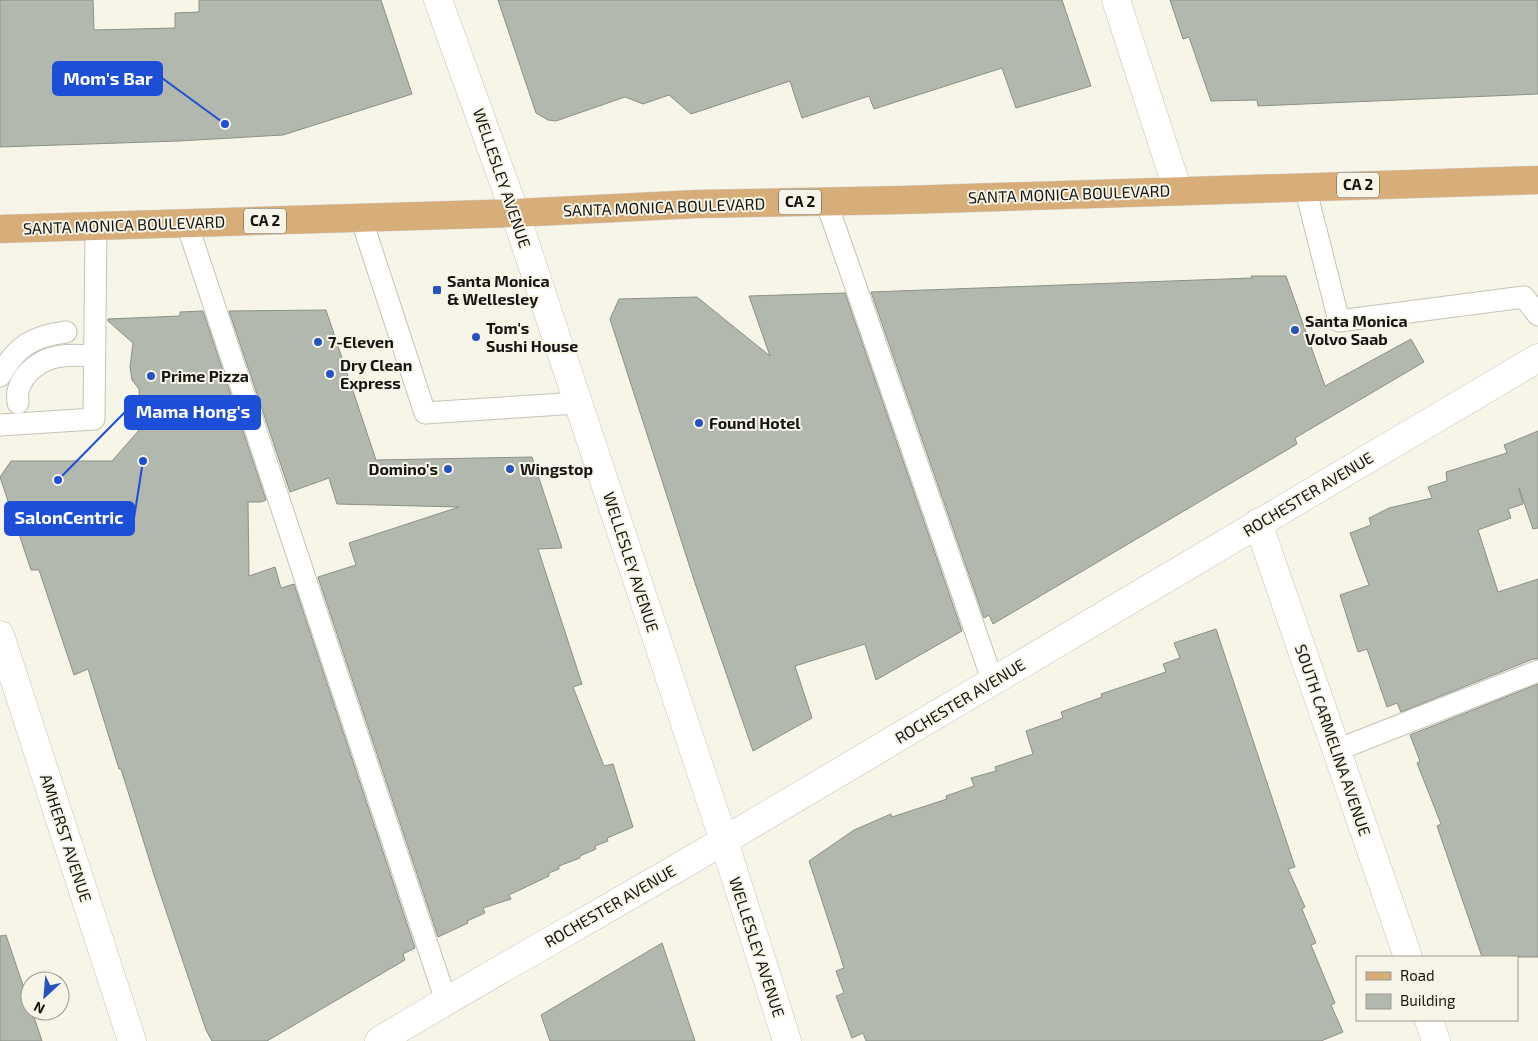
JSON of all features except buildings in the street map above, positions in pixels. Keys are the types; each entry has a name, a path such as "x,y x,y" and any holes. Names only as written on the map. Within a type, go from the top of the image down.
{"main road":[{"name":"SANTA MONICA BOULEVARD","path":"0,229 515,213 697,204 1538,180"}],"street":[{"name":"WELLESLEY AVENUE","path":"438,0 515,213 724,841 787,1041"},
{"path":"1116,0 1178,191"},
{"name":"ROCHESTER AVENUE","path":"380,1041 724,841 1538,358"},
{"name":"SOUTH CARMELINA AVENUE","path":"1258,523 1408,956"},
{"name":"AMHERST AVENUE","path":"0,635 132,1041"},
{"path":"1429,1021 1436,1041"}],"lane":[{"path":"1305,187 1339,321 1524,297 1538,315"},
{"path":"826,201 993,682"},
{"path":"361,218 425,413 578,403"},
{"path":"187,224 446,1001"},
{"path":"0,425 94,419 96,226"},
{"path":"0,376 14,354 31,341 48,334 66,332"},
{"path":"18,404 18,392 23,380 30,371 44,360 62,356 94,356"},
{"path":"1337,750 1538,671"}],"place":[{"name":"Mom's Bar","path":"225,124"},
{"name":"Santa Monica & Wellesley","path":"437,290"},
{"name":"Santa Monica Volvo Saab","path":"1295,330"},
{"name":"Tom's Sushi House","path":"476,337"},
{"name":"7-Eleven","path":"318,342"},
{"name":"Dry Clean Express","path":"330,374"},
{"name":"Prime Pizza","path":"151,376"},
{"name":"Found Hotel","path":"699,423"},
{"name":"SalonCentric","path":"143,461"},
{"name":"Domino's","path":"448,469"},
{"name":"Wingstop","path":"510,469"},
{"name":"Mama Hong's","path":"58,480"}]}
